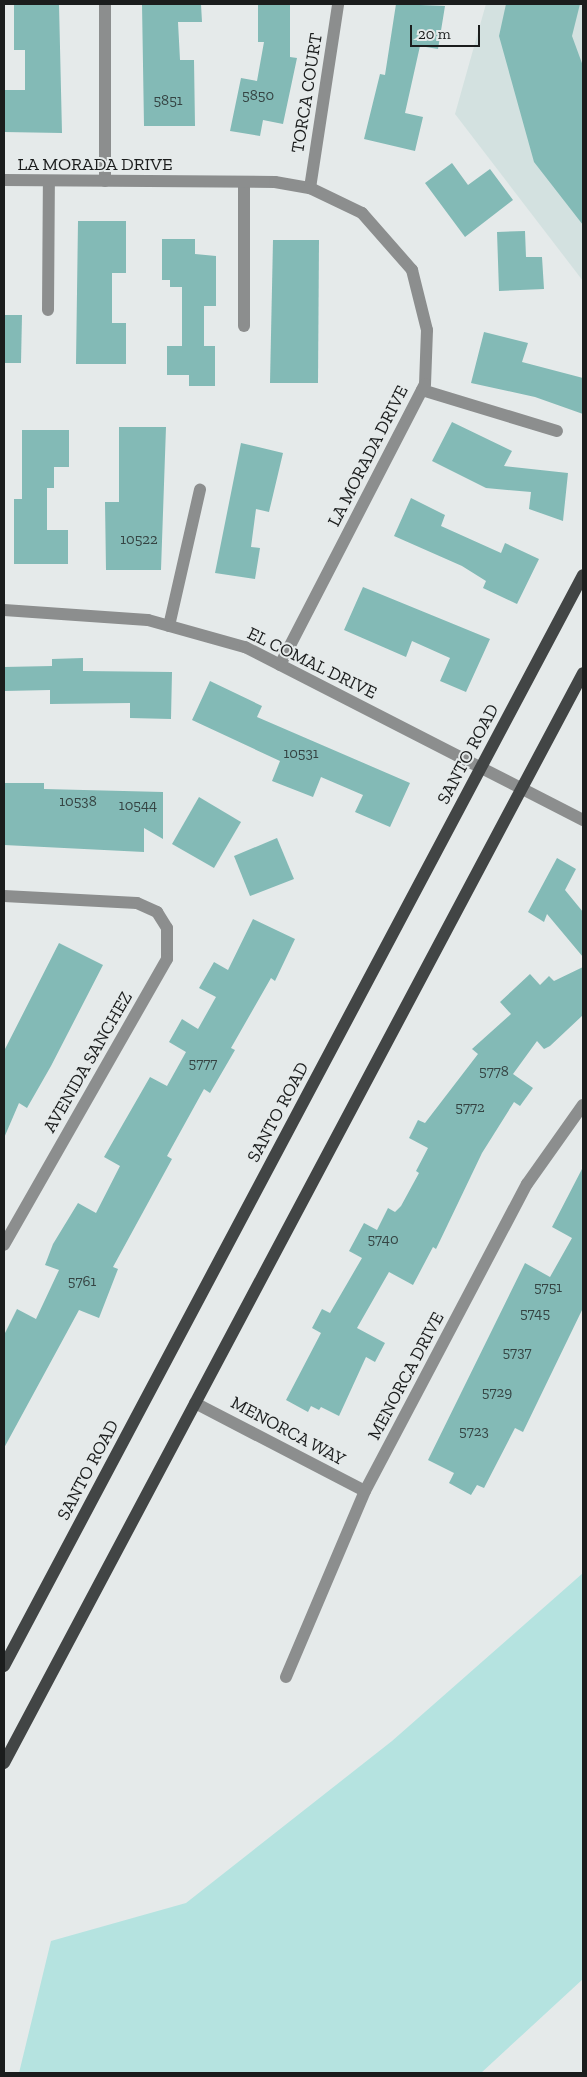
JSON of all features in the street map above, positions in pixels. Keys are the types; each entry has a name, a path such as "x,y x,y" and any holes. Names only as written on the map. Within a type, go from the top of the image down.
{"main road":[{"name":"SANTO ROAD","path":"4,1666 583,575"},
{"path":"4,1764 583,673"}],"street":[{"path":"105,4 105,181"},
{"name":"TORCA COURT","path":"310,188 338,4"},
{"name":"LA MORADA DRIVE","path":"4,180 244,182 310,188 362,213 412,270 427,330 422,390 280,665"},
{"path":"48,310 49,181"},
{"path":"244,182 244,326"},
{"path":"422,390 556,431"},
{"path":"170,626 200,489"},
{"name":"EL COMAL DRIVE","path":"4,610 87,613 170,626 245,647 583,820"},
{"name":"AVENIDA SANCHEZ","path":"4,896 137,903 157,912 168,928 168,959 4,1245"},
{"name":"MENORCA DRIVE","path":"286,1677 365,1491 527,1184 583,1105"},
{"name":"MENORCA WAY","path":"195,1403 365,1491"}],"shaded area":[{"path":"486,4 583,4 583,281 455,114"},
{"path":"583,1573 583,1979 481,2073 19,2073 51,1941 186,1903 392,1741"}],"building":[{"path":"14,4 59,4 62,133 4,132 4,90 25,90 25,50 14,50"},
{"path":"142,4 201,4 202,22 178,22 180,60 194,60 195,126 144,126"},
{"path":"258,4 290,4 290,57 297,58 283,124 263,120 260,136 230,131 241,78 257,81 264,42 258,42"},
{"path":"396,4 445,6 438,49 420,46 405,113 423,117 415,151 364,139 380,74 385,75"},
{"path":"506,4 580,4 572,36 583,66 583,225 534,162 499,36"},
{"path":"452,163 468,185 490,169 513,200 465,237 425,183"},
{"path":"78,221 126,221 126,273 112,273 112,323 126,323 126,364 76,364"},
{"path":"525,231 526,257 542,257 544,289 499,291 497,232"},
{"path":"162,239 195,239 195,254 216,256 216,306 204,306 204,346 215,346 215,386 189,386 189,375 167,375 167,346 182,346 182,287 170,287 170,280 162,280"},
{"path":"273,240 319,240 318,383 270,383"},
{"path":"4,315 22,315 21,363 4,363"},
{"path":"484,332 528,343 522,362 583,378 583,414 535,397 471,383"},
{"path":"452,422 512,451 504,466 568,473 563,521 529,509 531,492 486,488 432,461"},
{"path":"119,427 166,427 161,570 106,570 105,502 119,502"},
{"path":"22,430 69,430 69,467 54,467 54,488 47,488 47,530 68,530 68,564 14,564 14,499 22,499"},
{"path":"241,443 283,453 269,512 256,509 251,547 260,548 255,579 215,573"},
{"path":"411,498 445,515 441,526 501,553 505,543 539,559 517,604 483,588 486,581 462,566 394,536"},
{"path":"363,587 490,639 466,692 440,681 450,658 412,641 406,657 344,630"},
{"path":"83,658 83,671 172,672 171,719 130,718 130,703 50,704 50,690 4,691 4,667 52,666 52,659"},
{"path":"210,681 262,706 257,717 410,783 390,827 355,812 363,795 321,777 313,797 272,781 280,761 192,720"},
{"path":"4,783 44,783 44,789 163,792 163,839 144,828 144,852 4,845"},
{"path":"199,797 241,822 214,868 172,844"},
{"path":"277,838 294,879 250,896 234,856"},
{"path":"557,858 576,869 565,890 583,912 583,957 547,914 544,922 528,912"},
{"path":"253,919 295,939 275,981 271,978 231,1048 235,1050 210,1093 204,1089 167,1156 172,1159 113,1267 118,1269 99,1318 79,1310 4,1448 4,1335 17,1309 36,1319 59,1270 45,1265 53,1244 78,1203 96,1213 120,1166 104,1157 150,1077 167,1086 186,1052 169,1042 182,1019 198,1029 216,997 199,988 214,962 228,970"},
{"path":"59,943 103,965 27,1108 19,1103 4,1138 4,1051"},
{"path":"583,967 583,1015 550,1046 544,1049 537,1041 513,1074 533,1088 520,1106 514,1102 482,1153 436,1249 433,1247 413,1285 389,1272 357,1328 385,1343 375,1362 366,1357 339,1416 321,1407 319,1410 311,1406 308,1412 286,1400 321,1333 312,1328 322,1309 330,1313 362,1258 349,1251 364,1223 377,1230 388,1208 395,1212 401,1206 419,1173 416,1171 428,1148 409,1138 418,1120 425,1123 478,1054 472,1049 511,1014 500,1002 530,974 540,985 549,976 554,981"},
{"path":"583,1167 583,1308 523,1432 515,1428 484,1488 477,1485 471,1495 449,1483 454,1473 428,1460 525,1263 550,1277 572,1238 552,1227"}]}
